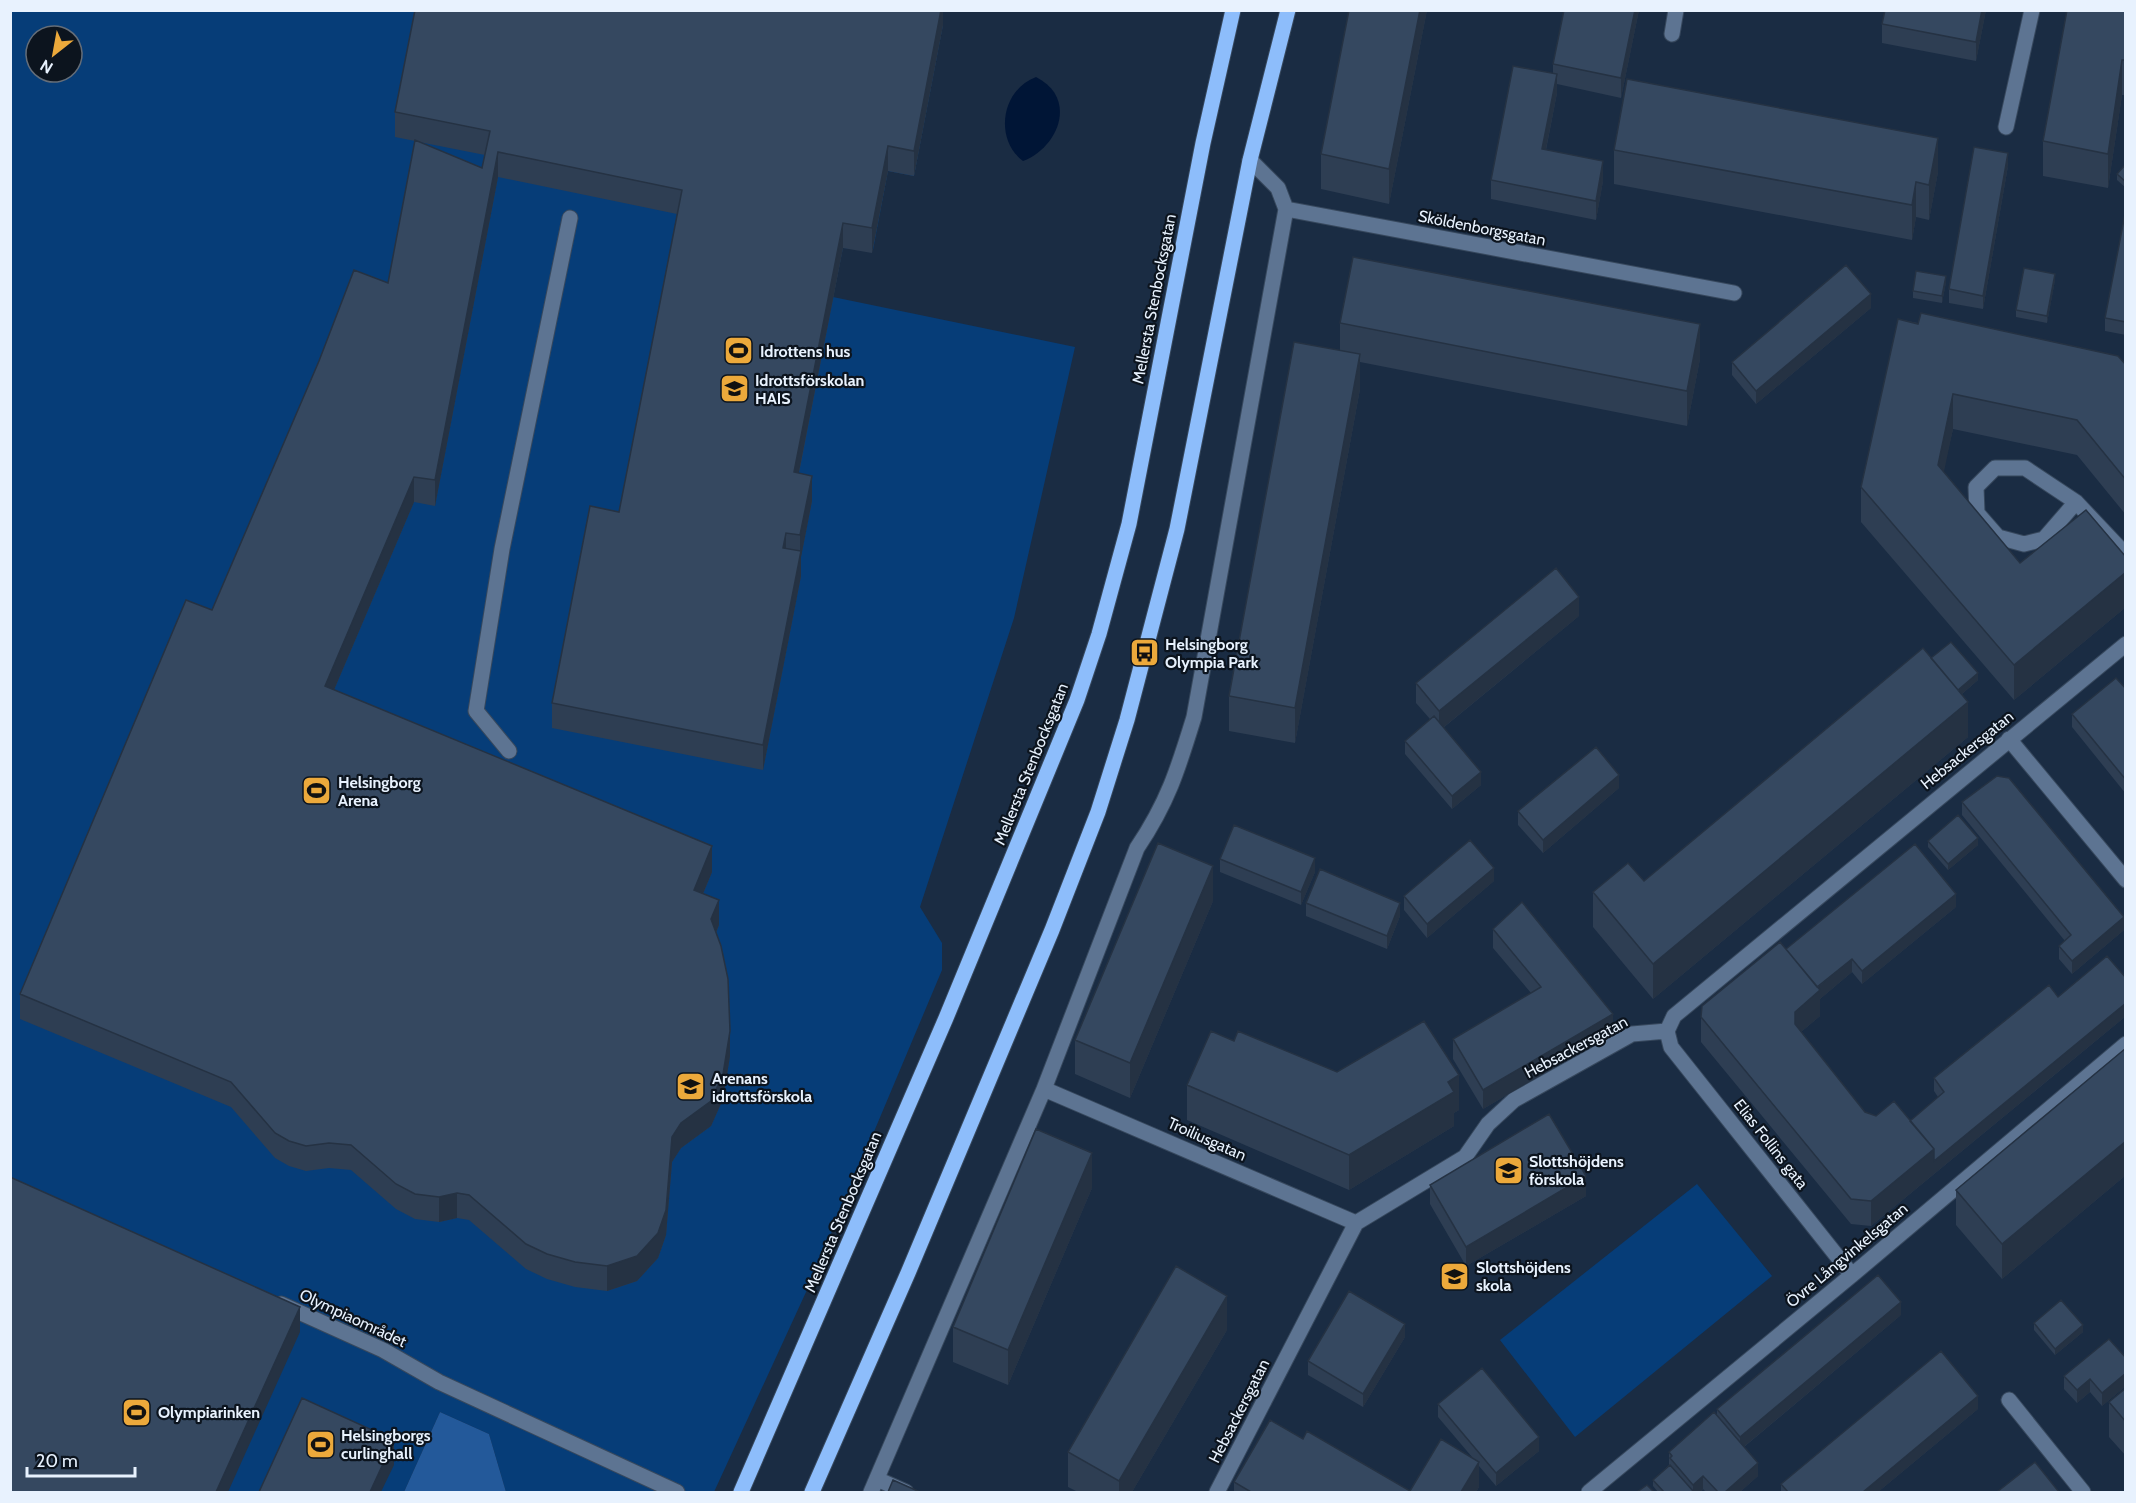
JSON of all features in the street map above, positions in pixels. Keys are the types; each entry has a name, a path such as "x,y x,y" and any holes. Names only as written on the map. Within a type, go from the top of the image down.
{"main road":[{"name":"Mellersta Stenbocksgatan","path":"741,1492 946,1018 1077,700 1094,649 1129,524 1203,144 1233,10"},
{"path":"812,1492 908,1273 1052,930 1105,789 1127,720 1177,529 1250,160 1288,10"}],"street":[{"path":"1671,34 1676,10"},
{"path":"2006,127 2032,10"},
{"path":"906,1492 874,1486 1044,1089 1137,848 1157,819 1169,795 1194,717 1286,209 1278,188 1250,160"},
{"name":"Sköldenborgsgatan","path":"1286,209 1734,294"},
{"path":"509,751 476,711 502,549 570,218"},
{"path":"2076,502 2044,539 2024,544 1998,537 1977,513 1976,487 1995,468 2025,468 2076,502 2126,555"},
{"name":"Hebsackersgatan","path":"1217,1492 1356,1223 1465,1157 1488,1124 1514,1100 1632,1034 1667,1032 1674,1016 2126,644"},
{"path":"2008,739 2126,880"},
{"name":"Elias Follins gata","path":"1667,1032 1669,1043 1852,1275"},
{"name":"Övre Långvinkelsgatan","path":"1588,1492 1852,1275 2126,1044"},
{"name":"Troiliusgatan","path":"1044,1089 1356,1223"},
{"name":"Olympiaområdet","path":"271,1299 383,1350 439,1382 677,1492"},
{"path":"2009,1400 2083,1492"}],"shaded area":[{"path":"919,10 917,20 943,25 914,176 888,171 873,250 843,248 833,297 1075,347 1014,618 920,907 942,943 942,970 812,1279 714,1492 506,1492 489,1434 440,1412 404,1492 11,1492 10,11"},
{"path":"1036,77 1049,86 1057,97 1060,109 1059,122 1046,145 1023,161 1014,152 1008,140 1005,128 1006,116 1009,103 1015,93 1024,83"},
{"path":"1697,1184 1772,1276 1575,1437 1500,1340"},
{"path":"440,1412 489,1434 506,1492 404,1492"}],"building":[{"name":"Helsingborg Arena","path":"415,10 941,10 914,151 888,146 872,228 843,223 794,472 812,476 800,535 786,533 783,548 801,551 763,745 552,703 590,506 619,512 682,190 498,152 435,480 414,477 325,686 712,846 694,890 719,900 711,919 721,946 728,979 730,1031 723,1074 711,1101 681,1123 672,1137 666,1210 658,1233 637,1256 607,1266 575,1262 547,1254 526,1244 469,1195 457,1193 439,1197 415,1194 396,1184 351,1145 329,1143 306,1146 289,1141 275,1133 231,1082 20,994 186,600 212,610 319,361 354,270 388,283 415,140 482,168 490,131 395,112"},
{"path":"1349,10 1420,10 1389,169 1321,154"},
{"path":"1564,10 1635,10 1621,78 1553,64"},
{"path":"1885,10 1982,10 1976,42 1882,24"},
{"path":"2067,10 2126,10 2126,60 2122,60 2108,154 2043,141"},
{"path":"1513,66 1557,74 1542,149 1603,161 1596,201 1491,180"},
{"path":"1627,79 1938,138 1929,185 1916,182 1912,205 1614,150"},
{"path":"1974,147 2008,153 1983,296 1949,289"},
{"path":"2126,164 2126,182 2117,174"},
{"path":"2126,209 2126,322 2105,318"},
{"path":"1353,257 1700,324 1687,391 1340,323"},
{"path":"1846,265 1871,294 1756,391 1732,362"},
{"path":"2024,268 2055,274 2047,316 2016,310"},
{"path":"1916,271 1946,276 1942,296 1913,291"},
{"path":"1921,313 2118,356 2126,365 2126,480 2077,420 1953,394 1938,465 2020,563 2086,510 2126,557 2126,572 2014,665 1861,487 1898,319 1918,324"},
{"path":"1294,342 1360,354 1295,708 1229,696"},
{"path":"1556,568 1579,597 1439,711 1416,683"},
{"path":"1951,642 1978,673 1958,690 1931,658"},
{"path":"1923,648 1968,702 1653,964 1593,892 1628,863 1644,881"},
{"path":"2116,678 2126,689 2126,780 2072,714"},
{"path":"1434,716 1481,772 1452,796 1405,741"},
{"path":"1596,747 1619,775 1543,840 1518,811"},
{"path":"1997,776 2009,778 2124,917 2072,961 2059,946 2071,935 1962,802"},
{"path":"1958,815 1978,838 1948,864 1928,841"},
{"path":"1234,825 1315,858 1301,892 1220,859"},
{"path":"1470,840 1494,868 1427,924 1404,896"},
{"path":"1158,843 1213,866 1130,1063 1075,1040"},
{"path":"1915,844 1956,894 1862,971 1852,959 1817,987 1786,949"},
{"path":"1320,869 1400,903 1387,936 1306,903"},
{"path":"1522,902 1613,1014 1483,1090 1453,1039 1541,987 1493,929"},
{"path":"1780,942 1820,990 1795,1012 1795,1024 1865,1112 1876,1116 1894,1101 1934,1149 1871,1201 1851,1199 1701,1017 1702,1006"},
{"path":"2107,956 2126,978 2126,1003 1934,1161 1934,1149 1910,1121 1944,1092 1934,1078 2049,985 2058,997"},
{"path":"1424,1021 1459,1075 1448,1082 1454,1092 1349,1155 1187,1085 1211,1031 1234,1041 1238,1031 1337,1072"},
{"path":"2126,1048 2126,1141 2002,1244 1956,1190"},
{"path":"1549,1114 1586,1176 1466,1247 1430,1185"},
{"path":"1036,1129 1092,1153 1008,1350 953,1327"},
{"name":"Olympiarinken","path":"10,1177 300,1307 216,1492 10,1492"},
{"path":"1176,1266 1227,1296 1119,1481 1068,1452"},
{"path":"1878,1275 1901,1302 1740,1437 1717,1409"},
{"path":"1349,1291 1405,1324 1363,1394 1308,1361"},
{"path":"2061,1300 2083,1325 2055,1349 2034,1323"},
{"path":"2109,1339 2126,1358 2126,1373 2102,1393 2090,1379 2077,1390 2064,1376"},
{"path":"1941,1351 1978,1396 1863,1492 1788,1492 1781,1484"},
{"path":"1482,1368 1539,1437 1496,1473 1438,1404"},
{"path":"2126,1388 2126,1422 2109,1402"},
{"name":"Helsingborgs curlinghall","path":"302,1398 394,1440 370,1492 259,1492"},
{"path":"1714,1412 1758,1463 1725,1492 1718,1492 1703,1476 1693,1485 1670,1458 1672,1456 1669,1452"},
{"path":"1270,1420 1303,1439 1307,1431 1410,1491 1441,1439 1479,1462 1461,1492 1251,1492 1234,1482"},
{"path":"2035,1462 2059,1492 1997,1492"},
{"path":"1670,1465 1692,1492 1664,1492 1653,1480"},
{"path":"893,1480 920,1492 888,1492"},
{"path":"1647,1485 1654,1492 1637,1492"}],"place":[{"name":"Idrottens hus","path":"739,351"},
{"name":"Idrottsförskolan HAIS","path":"734,389"},
{"name":"Helsingborg Olympia Park","path":"1144,653"},
{"name":"Helsingborg Arena","path":"317,791"},
{"name":"Arenans idrottsförskola","path":"691,1087"},
{"name":"Slottshöjdens förskola","path":"1508,1170"},
{"name":"Slottshöjdens skola","path":"1455,1276"},
{"name":"Olympiarinken","path":"137,1412"},
{"name":"Helsingborgs curlinghall","path":"320,1444"}]}
